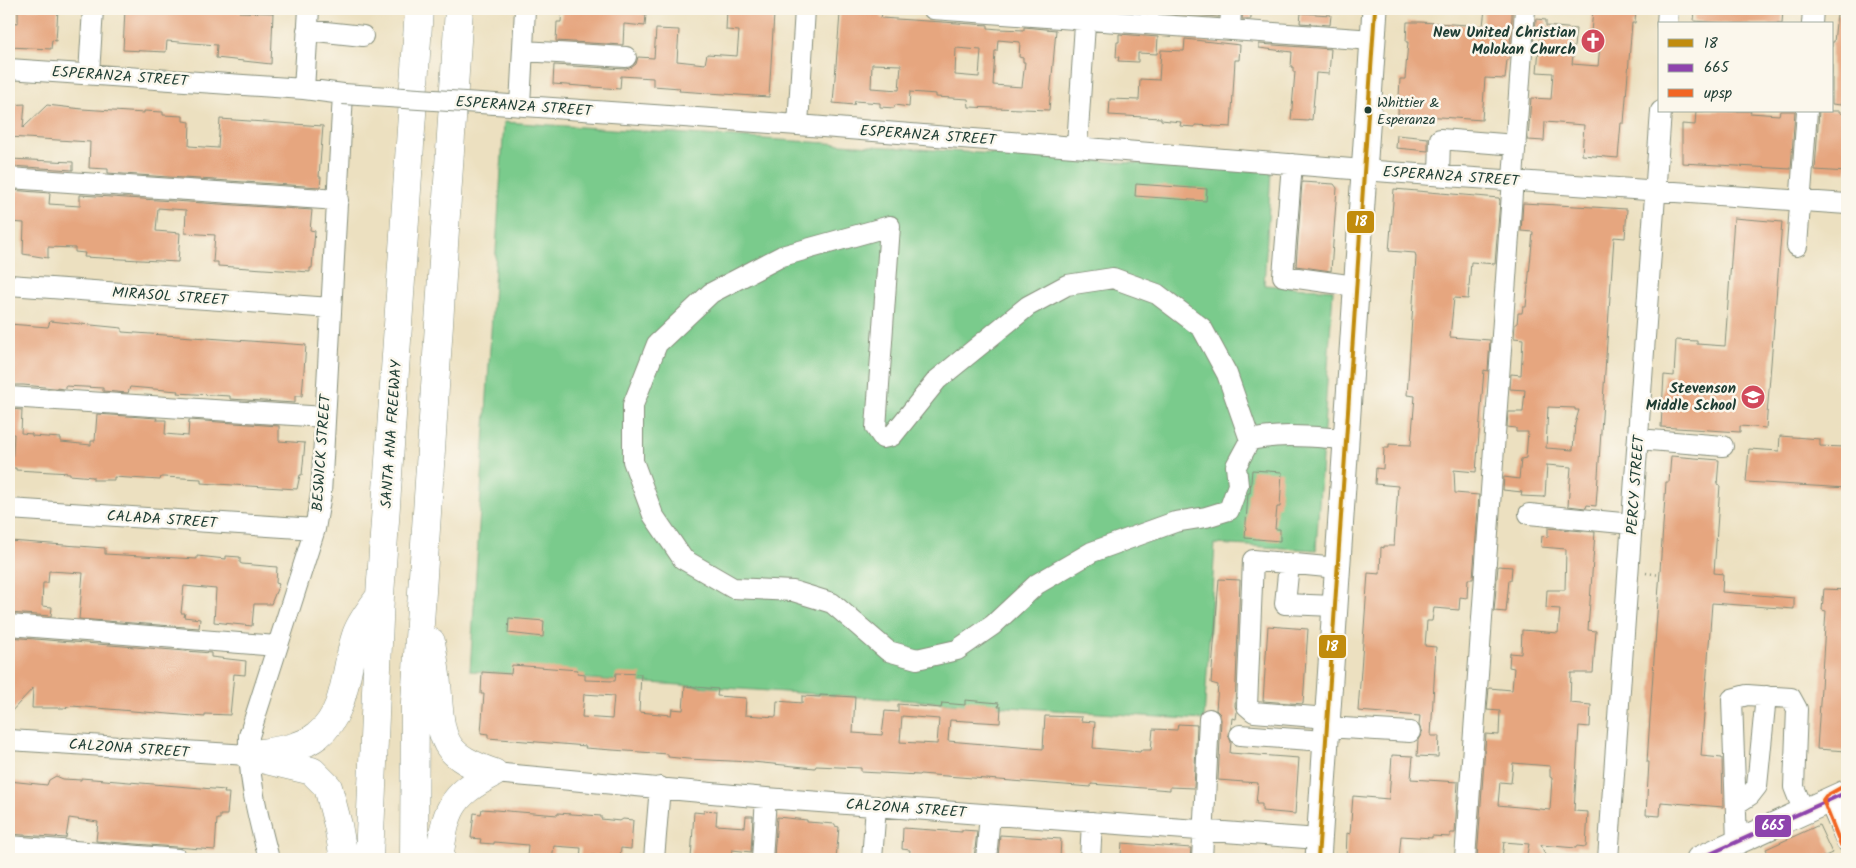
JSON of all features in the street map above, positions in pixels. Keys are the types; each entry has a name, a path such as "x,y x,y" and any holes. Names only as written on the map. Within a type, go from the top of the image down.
{"highway":[{"name":"SANTA ANA FREEWAY","path":"369,859 380,596 419,9"},
{"path":"414,859 415,702 460,9"},
{"path":"424,584 440,719 446,742 462,760 494,773"},
{"path":"248,755 298,746 318,736 330,723 340,701 356,633 380,596"},
{"path":"248,755 312,771 323,781 328,787 333,804 344,859"},
{"path":"439,859 448,817 457,797 474,783 494,773"}],"main road":[{"path":"1318,849 1375,9"},
{"path":"1699,859 1838,796"}],"street":[{"path":"89,74 93,9"},
{"path":"304,89 309,9"},
{"path":"520,105 526,9"},
{"path":"798,125 804,9"},
{"path":"943,9 1086,14 1230,30 1373,40"},
{"path":"1230,30 1231,9"},
{"path":"1465,859 1525,9"},
{"path":"1667,22 1668,9"},
{"path":"1812,22 1813,9"},
{"path":"1077,146 1086,14"},
{"path":"307,30 362,36"},
{"path":"523,51 626,57"},
{"name":"ESPERANZA STREET","path":"9,69 798,125 1439,176 1847,204"},
{"name":"BESWICK STREET","path":"269,859 253,798 248,755 249,736 315,529 321,494 343,94"},
{"name":"PERCY STREET","path":"1608,859 1661,112"},
{"path":"1797,246 1806,112"},
{"path":"1439,176 1440,139 1516,145"},
{"path":"1292,164 1283,276 1356,286"},
{"path":"9,178 338,200"},
{"path":"1250,440 1227,374 1202,328 1157,294 1113,278 1067,285 1028,306 937,380 892,436 883,438 876,428 890,226 782,256 711,293 657,344 633,405 633,461 653,515 684,559 733,588 793,591 832,603 888,651 917,659 957,650 993,625 1037,584 1092,552 1175,522 1193,511 1229,510 1238,485 1236,466 1250,440 1269,436 1345,439"},
{"name":"MIRASOL STREET","path":"9,285 330,308"},
{"path":"9,397 325,417"},
{"path":"1638,439 1723,446"},
{"name":"CALADA STREET","path":"9,509 315,529"},
{"path":"1529,514 1632,524"},
{"path":"1326,729 1254,712 1247,706 1253,560 1337,568"},
{"path":"1289,564 1285,604 1334,606"},
{"path":"9,624 277,646"},
{"path":"1737,842 1732,699 1747,695 1791,698 1798,709 1794,787 1804,812"},
{"path":"1736,804 1750,795 1757,786 1766,696"},
{"path":"1202,859 1209,719"},
{"path":"1240,735 1326,729 1410,732"},
{"name":"CALZONA STREET","path":"9,740 248,755"},
{"name":"CALZONA STREET","path":"494,773 766,798 1204,830 1318,849"},
{"path":"654,859 660,787"},
{"path":"1838,796 1847,842"},
{"path":"762,859 766,798"},
{"path":"872,859 876,806"},
{"path":"986,859 990,815"},
{"path":"1090,859 1092,822"},
{"path":"9,846 178,859"}],"path":[{"path":"1646,573 1660,575"}],"green space":[{"path":"504,122 1271,172 1264,285 1333,290 1316,550 1215,544 1204,720 470,671"}],"building":[{"path":"18,9 58,9 56,41 52,40 51,49 9,47 9,22 18,23"},
{"path":"125,9 239,9 239,12 273,13 271,64 216,58 217,45 167,41 166,52 123,50"},
{"path":"562,9 637,9 637,14 646,14 645,26 624,24 623,45 556,41 557,22 561,22"},
{"path":"727,9 745,10 745,13 774,14 769,97 679,91 680,88 653,86 653,78 621,76 620,89 553,84 554,65 626,69 636,64 638,57 654,58 656,29 679,30 677,61 705,64 707,54 737,56 739,31 726,30"},
{"path":"1219,9 1219,17 1120,10"},
{"path":"1243,9 1251,9 1251,19 1242,19"},
{"path":"1485,9 1512,9 1512,17 1509,60 1507,60 1505,79 1485,78 1482,120 1398,114 1400,79 1405,79 1408,42 1406,42 1407,22 1483,26"},
{"path":"1593,9 1636,9 1635,23 1632,23 1624,123 1621,123 1618,158 1582,155 1584,125 1545,122 1544,141 1528,140 1531,98 1551,99 1553,73 1537,72 1540,36 1535,35 1536,19 1546,20 1546,26 1576,29 1572,64 1598,66 1601,34 1591,33"},
{"path":"1695,9 1783,9 1782,22 1694,21"},
{"path":"844,10 882,13 881,18 988,25 988,28 999,29 1024,30 1024,27 1056,30 1049,110 969,107 968,99 936,97 936,94 910,92 909,107 895,105 894,108 880,107 880,103 855,101 854,105 833,103 840,14 844,14","holes":["998,40 1020,42 1019,57 1023,58 1023,62 1025,62 1022,87 993,85 995,51 997,51","956,48 981,50 979,77 955,75","872,64 901,65 899,90 871,88"]},
{"path":"1301,13 1331,15 1330,25 1300,23"},
{"path":"1837,14 1847,15 1847,55 1841,105 1834,104 1834,42"},
{"path":"1119,34 1158,37 1157,54 1138,53 1138,62 1118,61 1119,57 1116,57"},
{"path":"1185,39 1240,45 1239,60 1235,60 1231,127 1180,126 1181,122 1161,120 1161,118 1109,115 1110,99 1139,100 1140,79 1159,80 1161,50 1184,51"},
{"path":"1259,44 1331,49 1329,74 1316,73 1312,120 1291,120 1295,72 1293,72 1293,67 1291,67 1292,52 1259,48"},
{"path":"25,104 23,128 47,105 144,113 144,111 163,112 163,115 183,116 183,121 190,122 189,146 218,148 220,119 323,126 320,187 108,173 108,169 89,168 90,142 9,137 9,105"},
{"path":"1840,111 1840,113 1847,114 1847,172 1815,170 1819,112"},
{"path":"1696,112 1750,112 1779,115 1780,112 1795,112 1791,169 1682,163 1682,124 1695,125"},
{"path":"1397,135 1428,138 1428,151 1396,148"},
{"path":"10,159 73,162 73,170 10,166"},
{"path":"1302,182 1334,184 1337,188 1331,271 1296,266"},
{"path":"1136,184 1207,189 1206,201 1135,196"},
{"path":"1394,189 1499,198 1500,201 1495,264 1471,262 1468,299 1454,298 1450,337 1490,340 1488,371 1484,370 1476,472 1454,470 1455,493 1479,495 1473,579 1468,579 1467,598 1460,597 1459,610 1434,608 1432,621 1427,621 1425,646 1436,647 1431,736 1439,736 1438,757 1417,756 1418,740 1422,733 1419,725 1420,716 1358,711 1368,573 1380,574 1381,547 1394,546 1398,486 1375,484 1376,468 1383,469 1384,448 1389,448 1389,444 1411,445 1415,396 1407,395 1416,257 1415,253 1389,251"},
{"path":"9,190 50,193 49,204 80,206 80,195 312,210 310,230 315,231 312,268 310,268 310,272 218,266 218,262 213,262 215,235 185,233 186,210 158,208 156,231 180,233 178,262 84,257 85,253 75,252 75,248 48,247 48,258 23,254 24,223 9,222"},
{"path":"1523,203 1627,209 1625,238 1614,237 1596,506 1587,505 1586,508 1568,506 1571,467 1547,465 1545,496 1543,497 1521,496 1522,492 1503,490 1504,477 1519,479 1521,459 1526,458 1528,432 1516,432 1516,428 1507,427 1508,412 1523,412 1525,390 1510,389 1511,374 1521,375 1523,339 1514,338 1515,324 1517,324 1518,313 1522,313 1523,307 1526,307 1533,232 1521,231","holes":["1548,407 1575,408 1575,410 1579,410 1575,424 1573,450 1546,448"]},
{"path":"1734,218 1782,222 1766,428 1740,426 1740,432 1661,427 1664,375 1674,376 1676,340 1697,341 1697,344 1725,346"},
{"path":"50,321 122,328 122,332 306,345 302,396 295,396 295,403 230,399 230,396 177,393 178,391 130,387 128,393 103,391 103,388 65,386 65,389 9,385 9,324 48,327"},
{"path":"11,409 22,410 21,433 32,434 32,436 61,438 61,442 91,445 91,441 95,441 97,414 166,420 165,434 188,436 189,420 279,426 279,441 305,443 302,475 300,475 297,489 201,483 201,479 164,477 161,477 160,480 114,477 114,480 93,480 93,477 70,475 70,473 16,470 16,468 12,468 14,434 10,434"},
{"path":"1780,436 1820,439 1820,446 1844,447 1844,456 1847,456 1847,488 1746,482 1749,449 1779,451"},
{"path":"1671,456 1719,460 1717,485 1720,485 1714,573 1723,574 1722,592 1794,598 1794,609 1712,603 1701,756 1722,758 1723,807 1661,802 1660,816 1646,815 1649,762 1647,762 1666,482 1669,482"},
{"path":"1252,470 1282,472 1280,507 1277,507 1275,529 1280,529 1280,541 1245,538 1248,493 1250,493"},
{"path":"1548,528 1595,532 1588,630 1596,631 1593,673 1571,673 1570,703 1591,705 1590,727 1579,726 1574,811 1588,812 1586,847 1541,845 1547,859 1526,859 1529,844 1504,842 1502,859 1477,859 1486,734 1499,735 1500,711 1487,710 1489,688 1512,690 1514,668 1509,667 1510,653 1521,654 1522,630 1558,633 1560,609 1546,608 1547,590 1565,590 1566,549 1541,547 1542,536 1548,537","holes":["1513,763 1550,766 1550,777 1552,778 1550,810 1498,805 1500,782 1511,783"]},
{"path":"10,541 105,548 105,554 197,559 197,556 226,559 226,556 240,557 240,563 242,564 277,567 276,583 279,584 271,604 254,604 252,626 214,622 216,589 184,586 181,613 185,613 184,617 200,619 199,628 79,619 83,573 49,571 48,583 43,583 42,606 52,607 51,616 9,613"},
{"path":"1498,566 1512,567 1506,612 1494,611"},
{"path":"1219,579 1240,580 1235,706 1237,712 1236,719 1232,718 1228,734 1231,742 1230,753 1299,758 1295,814 1262,811 1262,804 1256,804 1258,783 1218,780 1221,720 1220,714 1216,710 1218,685 1211,683"},
{"path":"1824,589 1847,590 1847,751 1817,749 1826,611 1822,610"},
{"path":"509,618 544,621 543,637 508,633"},
{"path":"1268,626 1308,629 1303,704 1263,701"},
{"path":"9,637 211,653 211,657 246,661 245,675 234,674 230,715 205,714 205,717 72,706 65,708 32,708 33,688 9,714"},
{"path":"512,665 578,670 577,673 585,674 585,680 615,681 616,673 641,674 639,712 671,715 672,709 683,710 685,686 718,689 717,696 746,698 745,715 776,717 777,701 802,703 802,696 855,697 853,733 882,735 885,711 898,712 898,704 941,708 942,703 965,705 965,700 999,703 998,707 1001,707 1000,723 950,720 948,741 1043,749 1045,716 1082,717 1081,721 1095,722 1093,748 1140,752 1141,750 1151,750 1153,729 1177,730 1178,724 1197,725 1194,788 1170,787 1170,790 1091,784 1091,787 920,774 861,772 861,768 816,766 815,768 752,762 688,759 668,757 668,754 488,738 488,734 481,733 484,694 481,694 482,672 511,674","holes":["584,694 614,696 612,719 582,717","902,716 939,719 937,744 900,742"]},
{"path":"1392,755 1413,756 1411,779 1458,782 1455,833 1450,833 1450,837 1432,836 1432,838 1401,836 1399,859 1346,859 1347,833 1350,834 1353,796 1389,799"},
{"path":"56,776 63,779 81,780 81,778 225,790 224,793 229,793 227,815 220,815 220,819 217,819 215,850 96,841 98,822 69,818 66,838 9,834 9,781 47,785 49,780"},
{"path":"482,809 558,815 558,813 601,816 601,819 620,821 623,819 633,820 631,849 621,848 620,858 592,855 592,859 580,859 581,848 554,846 552,859 527,859 528,845 494,842 494,844 480,843 481,839 471,838 474,813 481,814"},
{"path":"704,810 717,811 716,825 745,827 746,816 753,816 751,852 732,850 731,859 691,859 694,812 704,813"},
{"path":"777,817 835,824 835,826 839,827 836,859 774,857"},
{"path":"1819,825 1832,853 1818,859 1771,859 1766,849"},
{"path":"903,828 962,832 962,830 977,831 974,859 909,859 910,850 902,849"},
{"path":"1000,835 1061,839 1060,859 998,857"},
{"path":"1122,843 1191,848 1190,859 1123,859 1123,854 1121,854"}],"transit line":[{"name":"18","path":"1318,859 1375,9"},
{"name":"upsp","path":"1841,845 1823,800 1826,796 1844,786"},
{"name":"665","path":"1699,859 1847,792"}],"place":[{"name":"New United Christian Molokan Church","path":"1593,41"},
{"name":"Whittier & Esperanza","path":"1368,110"},
{"name":"Stevenson Middle School","path":"1753,397"}]}
